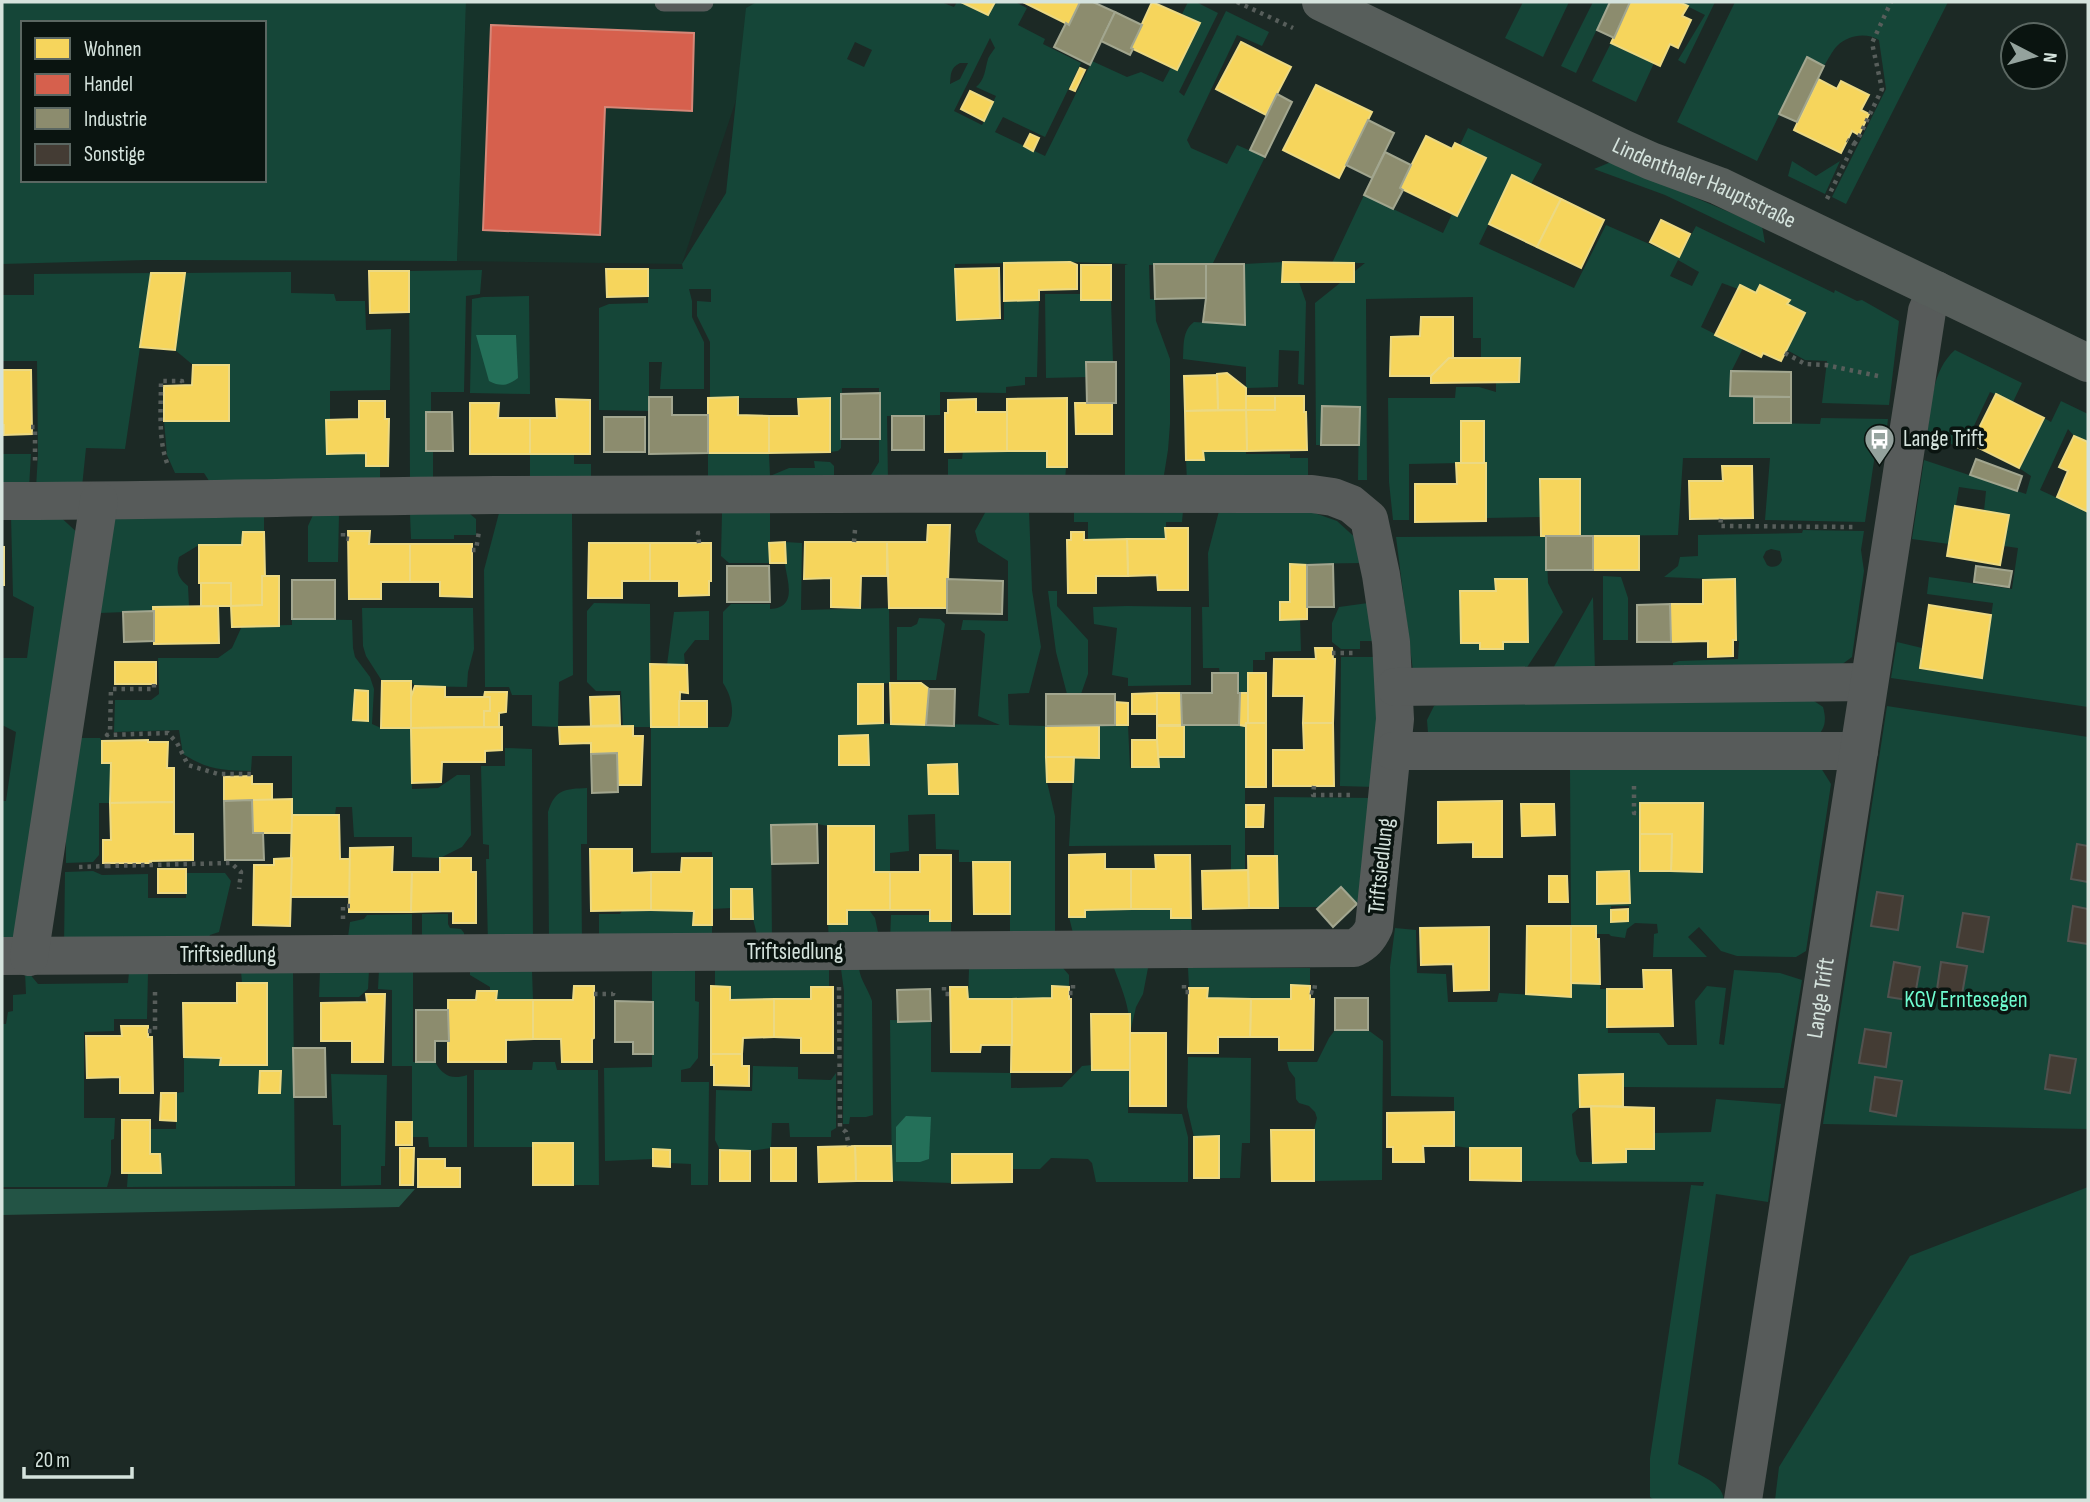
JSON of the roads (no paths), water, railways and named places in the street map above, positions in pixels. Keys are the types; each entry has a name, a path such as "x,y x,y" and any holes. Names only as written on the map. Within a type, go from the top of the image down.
{"street":[{"name":"Lindenthaler Hauptstraße","path":"1321,2 1622,148 1719,186 2088,363"},
{"name":"Lange Trift","path":"1743,1500 1927,311 1936,290"},
{"name":"Triftsiedlung","path":"2,501 791,494 1312,494 1333,497 1351,503 1369,519 1391,642 1395,719 1374,928 1363,943 1354,948 15,957 99,501"},
{"path":"1395,687 1869,682"},
{"path":"1393,751 1859,751"}],"lane":[{"path":"664,2 705,2"}],"place":[{"name":"Lange Trift","path":"1880,466"}],"park label":[{"name":"KGV Erntesegen","path":"1966,1000"}]}
